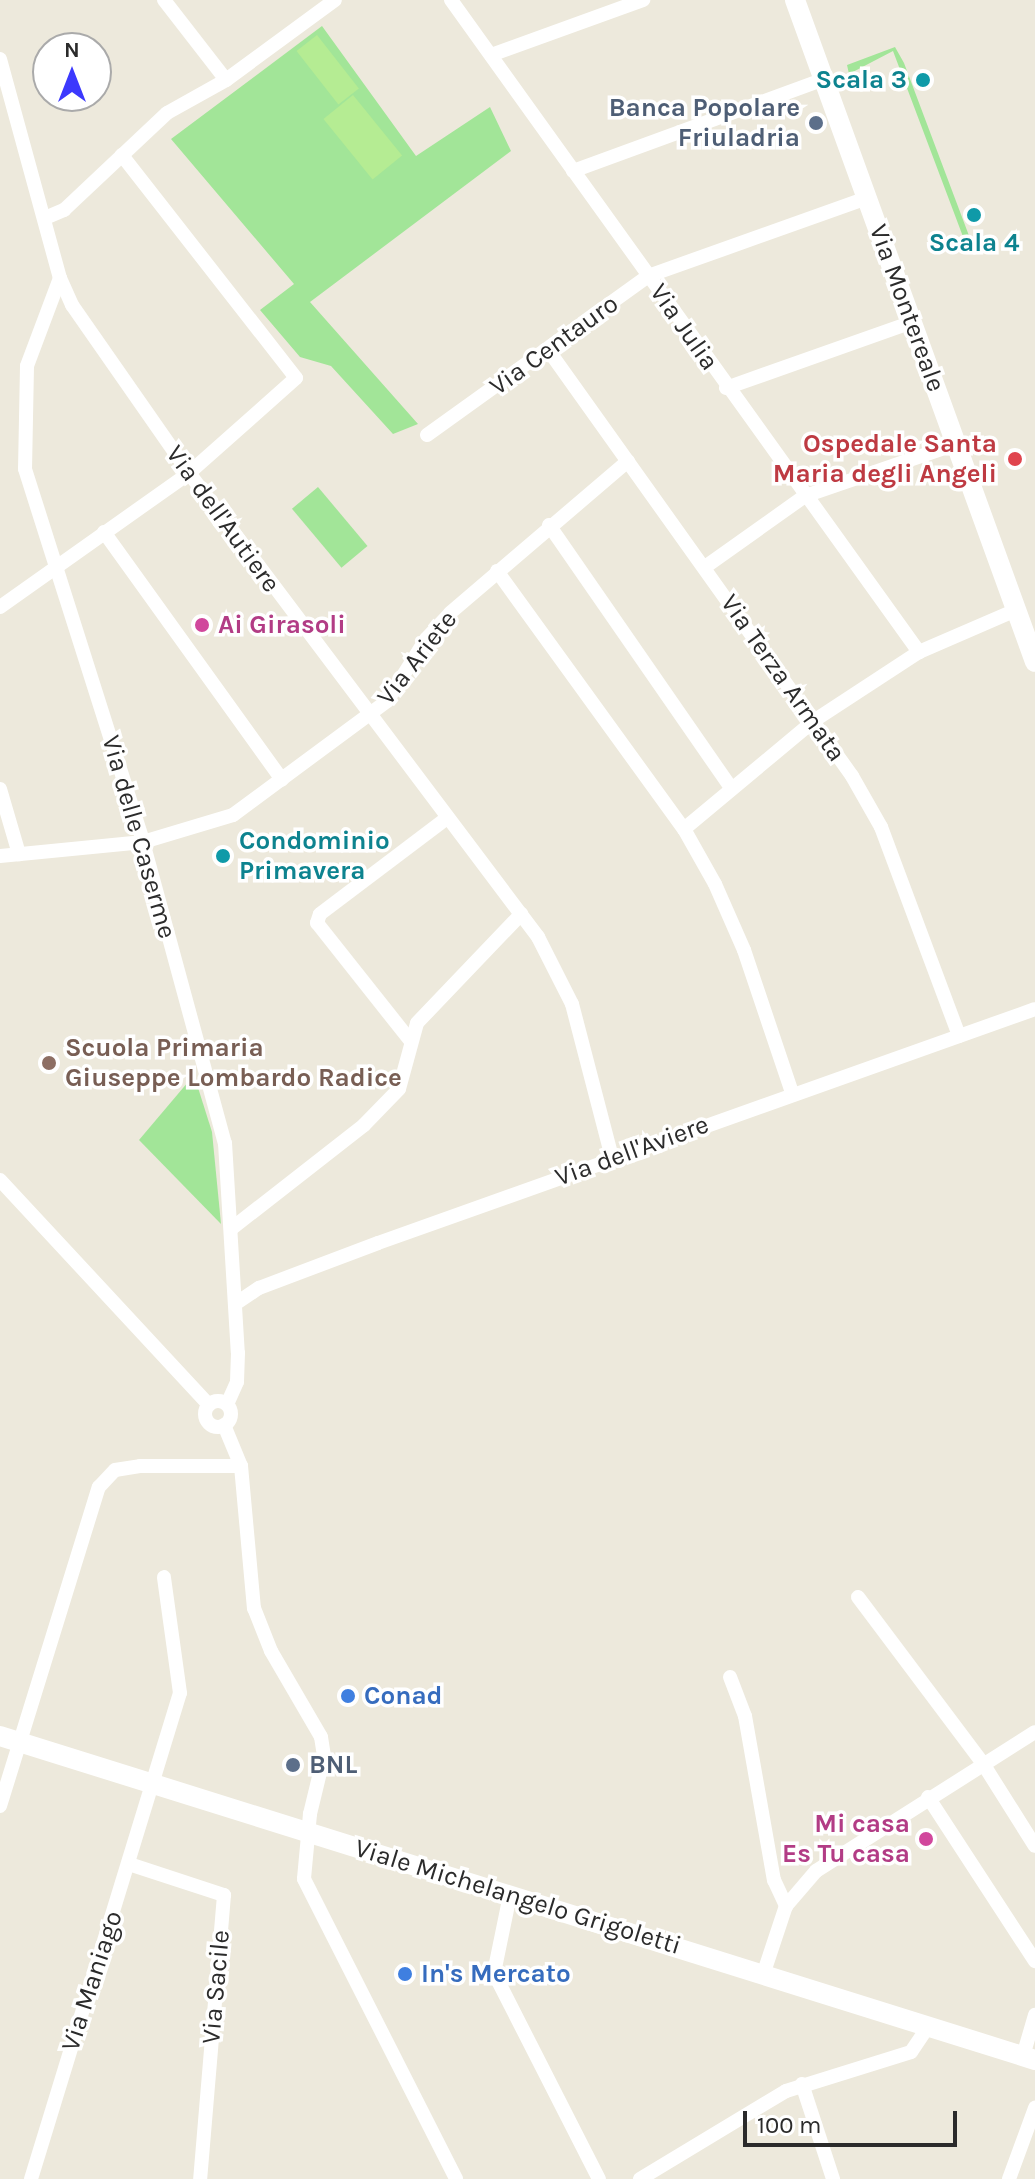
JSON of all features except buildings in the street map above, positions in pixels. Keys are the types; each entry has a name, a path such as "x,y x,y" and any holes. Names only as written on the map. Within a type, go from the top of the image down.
{"main road":[{"name":"Via Montereale","path":"795,0 1035,662"},
{"name":"Viale Michelangelo Grigoletti","path":"10,1739 764,1972 1029,2058"}],"street":[{"path":"301,0 311,14"},
{"path":"45,218 64,210 167,113 226,80 311,14 335,0"},
{"name":"Via Julia","path":"451,0 726,388 919,652"},
{"path":"491,55 643,0"},
{"path":"165,1 226,80"},
{"name":"Via dell'Autiere","path":"0,59 60,278 103,352 189,473 521,914 572,1004 612,1158"},
{"path":"573,171 824,79"},
{"path":"0,607 55,564 189,473 296,378 122,155"},
{"name":"Via Centauro","path":"427,435 549,351 648,276 867,198"},
{"name":"Via delle Caserme","path":"60,278 31,347 23,427 25,469 143,842 225,1143 237,1382 227,1404 231,1415 224,1425"},
{"path":"726,388 912,322"},
{"name":"Via Terza Armata","path":"549,351 815,720 881,827 959,1036"},
{"path":"705,567 805,496 956,444"},
{"name":"Via Ariete","path":"0,856 143,842 233,815 369,716 405,678 426,639 549,525 628,461"},
{"path":"549,525 731,788"},
{"path":"104,532 282,780"},
{"path":"497,571 684,829 744,950 792,1093"},
{"path":"684,829 815,720 919,652 1016,610"},
{"path":"0,789 19,854"},
{"path":"409,1039 317,923 320,914 447,818"},
{"path":"231,1229 364,1125 399,1089 409,1039 417,1023 521,914"},
{"name":"Via dell'Aviere","path":"235,1304 259,1288 792,1093 1035,1009"},
{"path":"0,1180 209,1405 209,1423 224,1425 241,1466 254,1608 271,1651 321,1737 322,1774 307,1832 304,1879 456,2179"},
{"path":"209,1405 227,1404"},
{"path":"0,1806 10,1739 99,1487 115,1470 140,1466 241,1466"},
{"name":"Via Maniago","path":"31,2179 180,1693 164,1577"},
{"path":"858,1597 982,1762 1035,1846"},
{"path":"730,1677 745,1716 774,1880 786,1906"},
{"path":"764,1972 786,1906 816,1871 982,1762 1035,1732"},
{"path":"928,1797 1035,1961"},
{"path":"1020,1819 1035,1814"},
{"name":"Via Sacile","path":"129,1864 224,1895 200,2179"},
{"path":"510,1895 494,1973 599,2179"},
{"path":"1029,2058 1035,2015"},
{"path":"640,2179 802,2084 911,2052 929,2025"},
{"path":"802,2084 833,2179"},
{"path":"1009,2179 1035,2108"}],"green space":[{"path":"322,26 416,156 490,107 511,151 310,302 418,424 393,434 331,366 300,357 260,310 294,284 171,139"},
{"path":"317,35 359,89 338,105 297,51"},
{"path":"895,47 904,63 971,241 965,242 893,51 849,74 847,65"},
{"path":"353,95 402,156 373,180 323,119"},
{"path":"318,487 367,546 341,568 292,509"},
{"path":"194,1075 212,1132 221,1224 139,1140"}],"place":[{"name":"Scala 3","path":"923,80"},
{"name":"Banca Popolare Friuladria","path":"816,123"},
{"name":"Scala 4","path":"974,215"},
{"name":"Ospedale Santa Maria degli Angeli","path":"1015,459"},
{"name":"Ai Girasoli","path":"202,625"},
{"name":"Condominio Primavera","path":"223,856"},
{"name":"Scuola Primaria Giuseppe Lombardo Radice","path":"49,1063"},
{"name":"Conad","path":"348,1696"},
{"name":"BNL","path":"293,1765"},
{"name":"Mi casa Es Tu casa","path":"926,1839"},
{"name":"In's Mercato","path":"405,1974"}]}
